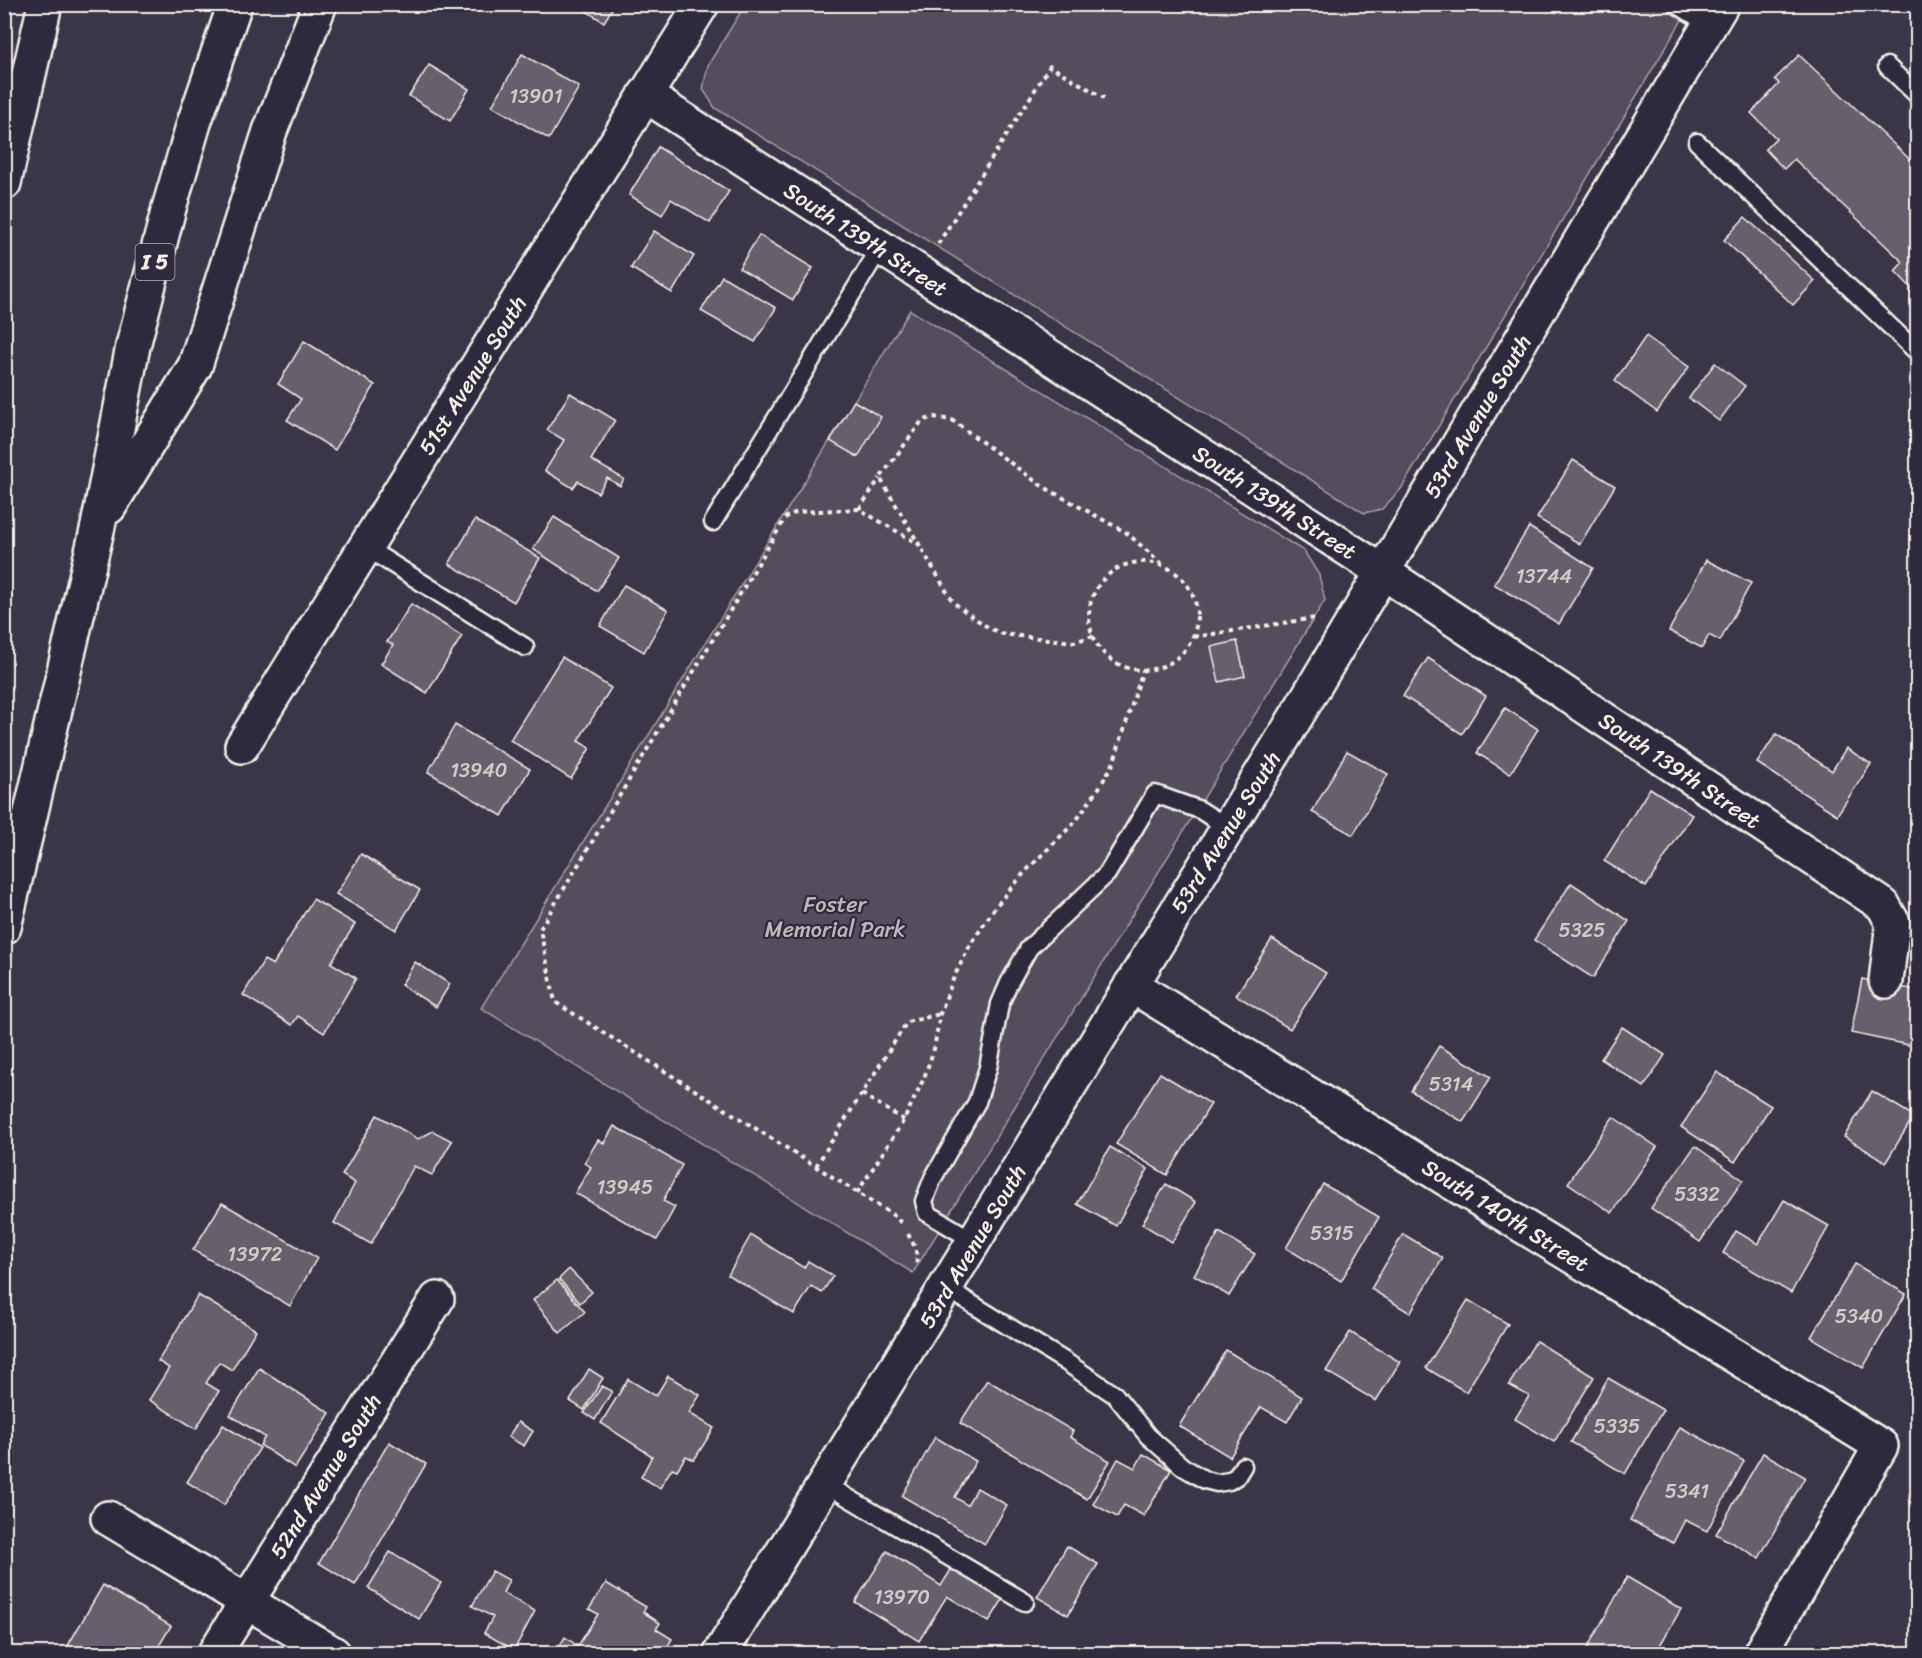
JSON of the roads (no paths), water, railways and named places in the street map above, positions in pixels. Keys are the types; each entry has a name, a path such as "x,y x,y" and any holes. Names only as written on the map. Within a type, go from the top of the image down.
{"main road":[{"path":"4,183 45,4"},
{"name":"I 5","path":"4,927 98,526 133,346 194,123 235,4"},
{"path":"98,526 195,366 270,131 320,4"},
{"name":"51st Avenue South","path":"242,746 702,4"},
{"name":"53rd Avenue South","path":"720,1653 946,1288 1383,572 1716,15"},
{"name":"South 139th Street","path":"645,95 1383,572 1882,905 1893,923 1886,981"},
{"name":"South 140th Street","path":"1131,985 1881,1446 1760,1653"},
{"name":"52nd Avenue South","path":"214,1653 437,1299"},
{"path":"108,1518 334,1653"}],"lane":[{"path":"1676,4 1716,15"},
{"path":"1887,66 1917,96"},
{"path":"1697,142 1917,353"},
{"path":"713,522 880,248"},
{"path":"365,547 525,647"},
{"path":"974,1242 927,1213 924,1201 933,1178 977,1102 988,1068 1000,1004 1029,948 1107,874 1155,794 1200,810 1227,827"},
{"path":"946,1288 1115,1395 1148,1436 1183,1467 1204,1480 1218,1483 1229,1481 1237,1476 1243,1466"},
{"path":"825,1484 1025,1602"}],"park label":[{"name":"Foster Memorial Park","path":"835,916"}]}
